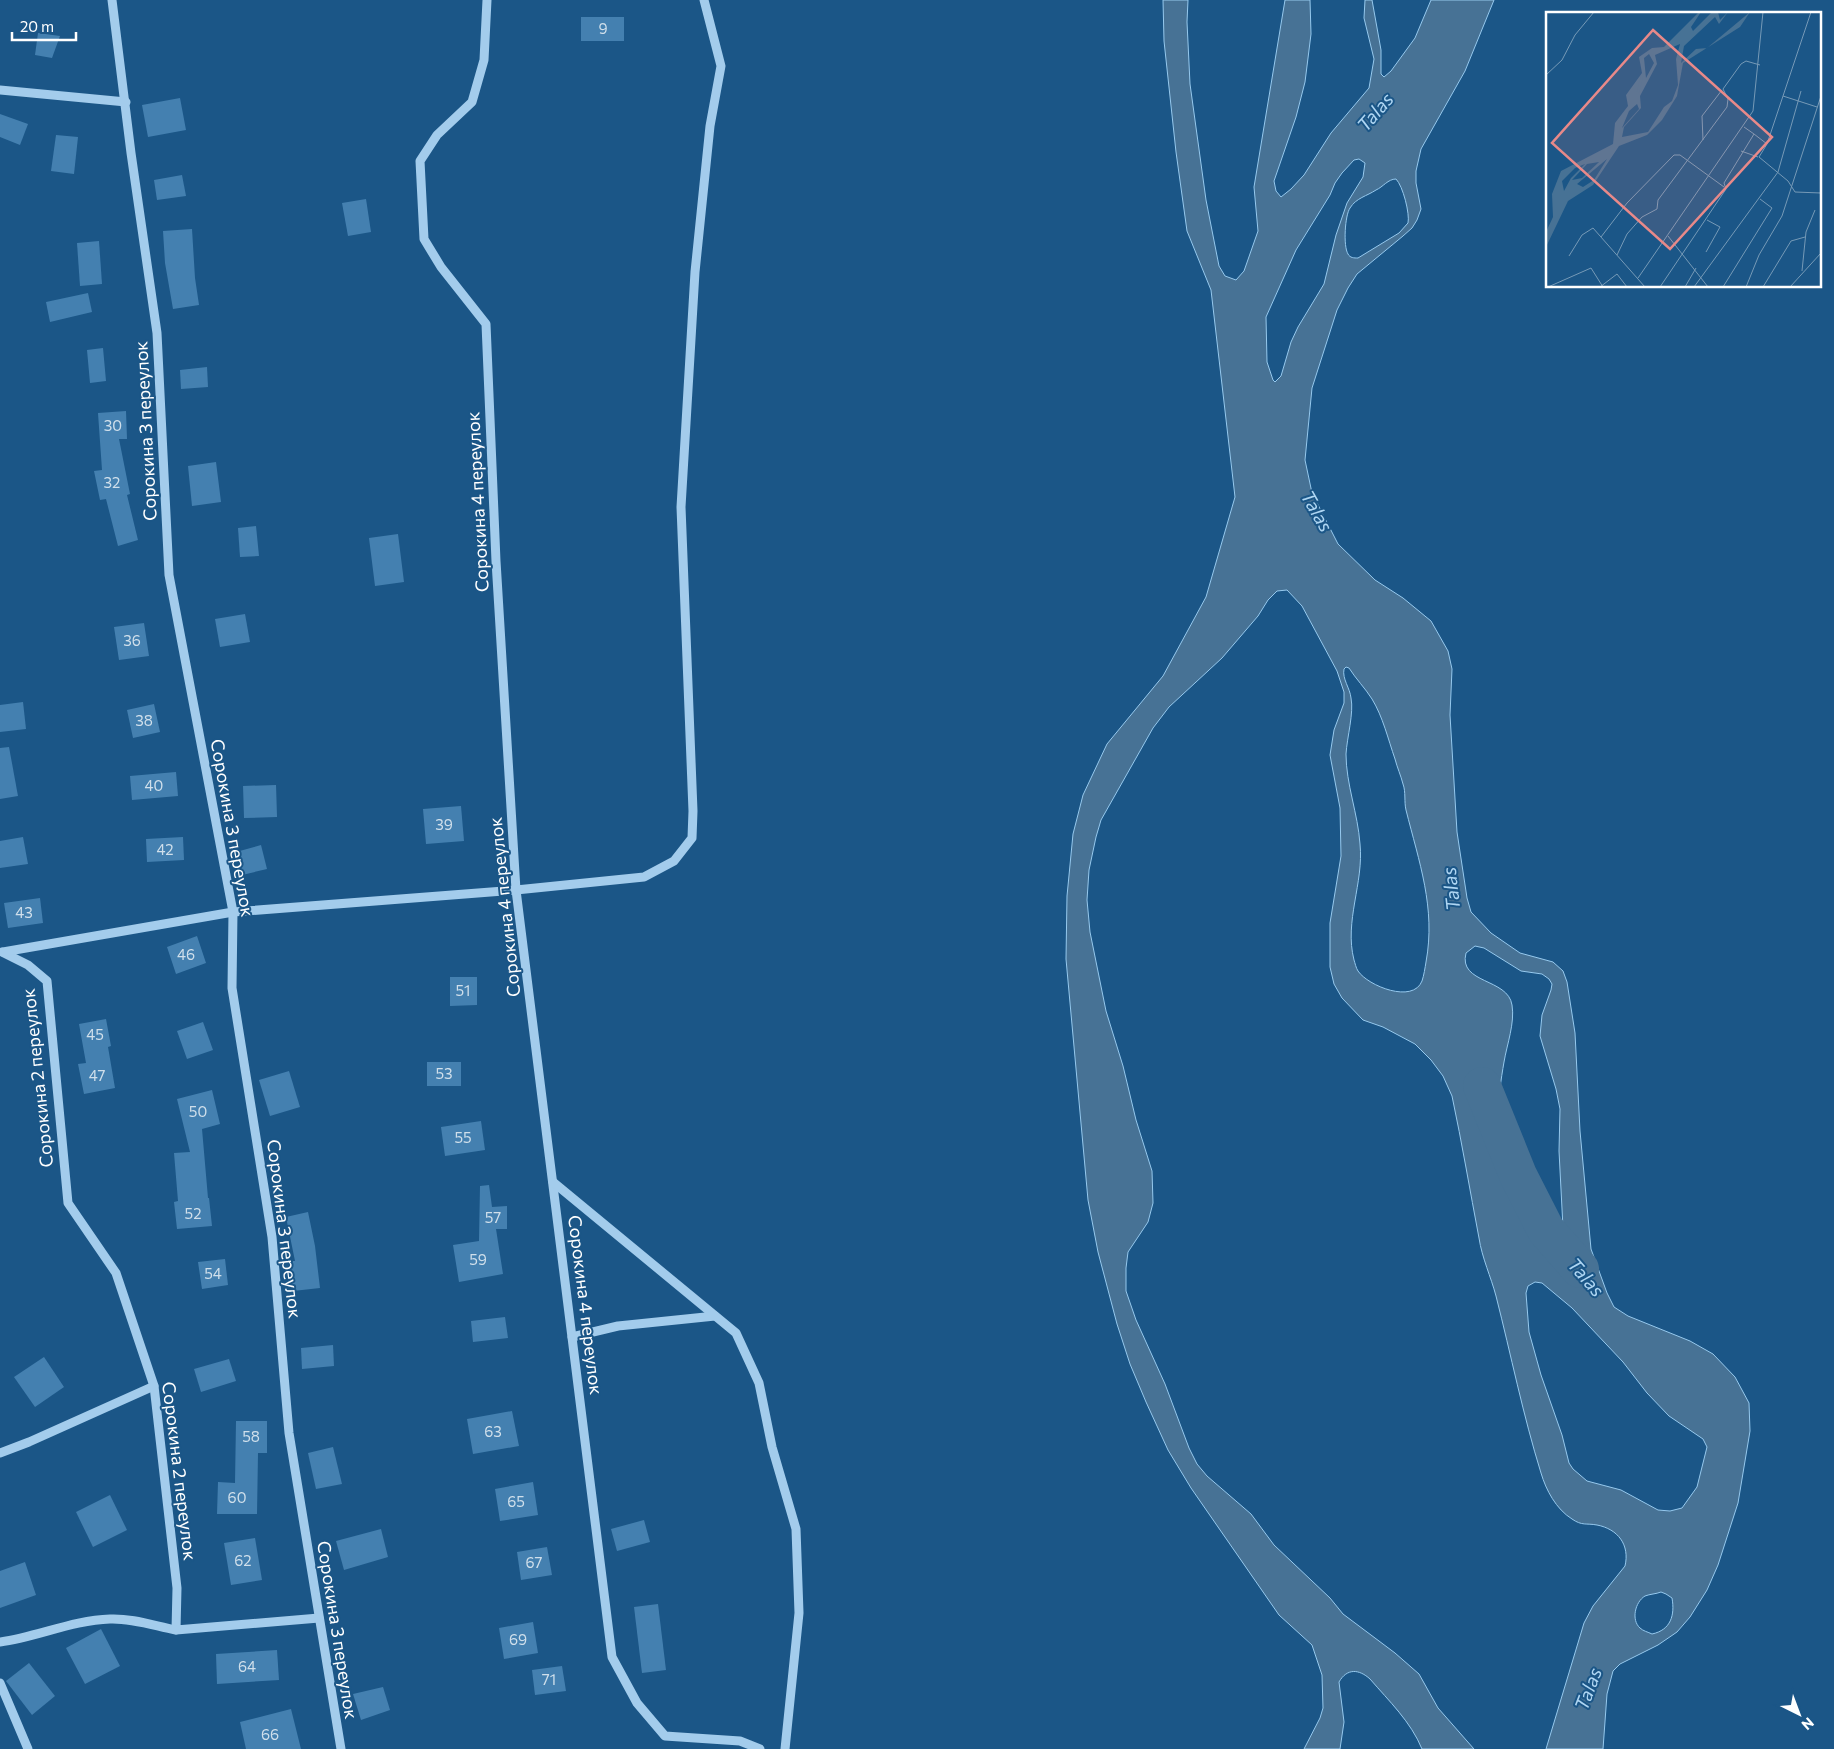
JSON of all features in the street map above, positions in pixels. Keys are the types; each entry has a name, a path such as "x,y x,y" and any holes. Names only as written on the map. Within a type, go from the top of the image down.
{"street":[{"name":"Сорокина 3 переулок","path":"112,0 131,153 157,333 170,575 233,912 232,988 272,1237 289,1434 341,1749"},
{"name":"Сорокина 4 переулок","path":"487,0 484,60 472,102 437,135 420,161 424,240 441,267 486,324 496,561 516,890 612,1657 637,1703 665,1736 740,1740 760,1749"},
{"path":"2,951 233,912 516,890 644,877 674,861 692,838 693,811 681,507 695,272 710,126 721,66 704,0"},
{"path":"0,90 126,102"},
{"name":"Сорокина 2 переулок","path":"2,951 28,965 47,981 68,1203 116,1273 154,1386 177,1588 176,1630"},
{"path":"553,1182 736,1333 759,1383 772,1447 796,1529 799,1613 785,1749"},
{"path":"572,1337 618,1326 715,1316"},
{"path":"0,1453 154,1386"},
{"path":"0,1642 21,1639 84,1622 111,1619 176,1630 319,1618"},
{"path":"0,1683 28,1749"}],"water":[{"path":"1163,0 1188,0 1187,22 1190,84 1206,200 1219,266 1225,276 1236,280 1244,271 1258,231 1254,187 1285,0 1310,0 1311,34 1305,82 1296,117 1274,181 1276,191 1281,197 1304,175 1331,133 1369,88 1374,59 1364,18 1365,0 1372,0 1381,50 1381,74 1384,77 1391,71 1415,38 1431,0 1494,0 1465,71 1421,149 1416,171 1416,183 1421,209 1417,220 1412,228 1357,274 1337,310 1312,388 1305,460 1312,493 1338,544 1375,580 1403,598 1431,621 1448,651 1452,669 1450,715 1457,832 1467,898 1471,912 1491,933 1520,953 1553,962 1563,971 1567,982 1575,1033 1580,1131 1591,1249 1607,1293 1614,1307 1628,1316 1690,1341 1713,1354 1735,1377 1749,1403 1750,1431 1738,1503 1718,1565 1707,1590 1690,1617 1677,1632 1658,1645 1620,1664 1613,1671 1607,1694 1603,1749 1546,1749 1584,1623 1593,1606 1625,1566 1626,1551 1621,1539 1611,1530 1597,1525 1579,1523 1566,1515 1552,1499 1543,1479 1496,1296 1480,1245 1452,1096 1443,1076 1431,1060 1415,1044 1383,1027 1363,1020 1342,998 1334,984 1330,967 1330,923 1341,856 1340,808 1330,755 1334,730 1344,703 1344,692 1337,671 1302,606 1287,590 1277,591 1222,658 1169,707 1153,728 1101,820 1096,837 1089,870 1087,900 1090,932 1106,1011 1152,1171 1153,1203 1148,1222 1128,1252 1126,1291 1136,1320 1165,1384 1197,1464 1207,1476 1251,1514 1274,1545 1330,1598 1343,1614 1395,1653 1419,1674 1438,1708 1474,1749 1422,1749 1406,1721 1370,1679 1362,1673 1349,1672 1339,1682 1344,1722 1340,1749 1304,1749 1323,1708 1322,1675 1312,1645 1279,1615 1191,1488 1168,1450 1130,1364 1117,1324 1098,1252 1088,1200 1066,959 1067,896 1073,834 1083,795 1107,744 1163,676 1206,597 1235,497 1211,290 1187,231 1164,41","holes":["1359,159 1365,163 1363,177 1347,203 1336,235 1324,284 1298,327 1291,342 1281,376 1275,382 1267,362 1266,317 1296,250 1342,173 1354,160","1393,179 1396,179 1399,183 1403,194 1408,213 1408,223 1399,233 1358,258 1351,257 1346,250 1345,238 1350,208 1358,199 1379,189","1346,667 1349,668 1372,699 1382,721 1404,787 1406,810 1425,885 1429,942 1422,981 1417,988 1410,991 1400,992 1380,987 1363,977 1358,971 1354,960 1351,931 1359,873 1360,844 1347,765 1346,754 1352,704 1344,669","1475,946 1484,948 1521,971 1542,974 1552,984 1542,1015 1540,1036 1560,1109 1559,1151 1563,1228 1561,1236 1558,1238 1545,1230 1539,1221 1510,1164 1499,1129 1499,1097 1512,1026 1512,1005 1509,996 1502,990 1476,976 1469,970 1466,963 1466,953","1535,1282 1542,1283 1572,1308 1623,1362 1647,1393 1669,1416 1703,1439 1707,1447 1697,1487 1682,1508 1670,1511 1658,1510 1621,1490 1587,1481 1573,1469 1569,1463 1529,1332 1526,1293 1528,1286","1661,1592 1672,1598 1673,1610 1670,1621 1664,1629 1652,1634 1637,1625 1635,1616 1639,1602 1645,1596"]}],"building":[{"path":"581,17 624,17 624,41 581,41"},
{"path":"38,33 60,36 52,58 35,55"},
{"path":"180,98 186,130 148,137 142,105"},
{"path":"0,114 28,124 20,145 0,137"},
{"path":"56,135 78,137 74,174 51,171"},
{"path":"182,175 186,196 157,200 154,180"},
{"path":"366,199 371,232 348,236 342,203"},
{"path":"192,229 195,278 199,305 173,309 165,263 163,231"},
{"path":"99,241 102,284 80,286 77,243"},
{"path":"88,293 92,312 50,322 46,302"},
{"path":"103,348 106,381 90,383 87,350"},
{"path":"207,367 208,387 181,389 180,370"},
{"path":"126,411 127,439 119,439 130,494 127,495 138,540 118,546 106,499 100,500 94,471 102,470 98,413"},
{"path":"216,462 221,502 192,506 188,466"},
{"path":"256,526 259,556 240,557 238,528"},
{"path":"398,534 404,582 375,586 369,538"},
{"path":"245,614 250,642 220,647 215,619"},
{"path":"144,623 149,656 119,660 114,627"},
{"path":"23,702 26,729 0,732 0,705"},
{"path":"154,704 160,732 133,738 127,710"},
{"path":"9,747 18,796 0,799 0,748"},
{"path":"176,772 178,796 132,800 130,776"},
{"path":"276,785 277,817 244,818 243,786"},
{"path":"461,806 464,841 426,844 423,809"},
{"path":"23,837 28,864 0,868 0,841"},
{"path":"183,837 184,860 147,862 146,839"},
{"path":"261,845 267,869 242,875 236,852"},
{"path":"40,898 43,923 8,928 4,903"},
{"path":"197,936 206,963 176,974 167,947"},
{"path":"450,977 477,977 477,1005 450,1006"},
{"path":"106,1019 111,1046 108,1047 115,1088 84,1094 78,1064 86,1063 79,1024"},
{"path":"203,1022 213,1050 187,1059 177,1031"},
{"path":"427,1062 461,1062 461,1086 427,1086"},
{"path":"289,1071 300,1107 270,1116 259,1080"},
{"path":"212,1090 220,1124 202,1129 212,1226 177,1229 174,1202 178,1201 174,1153 190,1152 177,1099"},
{"path":"481,1121 485,1150 445,1156 441,1127"},
{"path":"489,1185 492,1207 507,1206 507,1229 496,1229 503,1274 459,1282 453,1245 479,1241 480,1186"},
{"path":"308,1212 315,1246 320,1288 293,1291 290,1261 295,1261 286,1217"},
{"path":"225,1259 228,1285 202,1289 198,1262"},
{"path":"505,1317 508,1338 473,1342 471,1321"},
{"path":"333,1345 334,1366 302,1369 301,1348"},
{"path":"44,1357 64,1387 35,1407 14,1377"},
{"path":"229,1359 236,1381 201,1392 194,1369"},
{"path":"512,1411 519,1446 473,1454 467,1419"},
{"path":"236,1421 267,1421 267,1453 258,1453 257,1514 217,1514 218,1482 235,1483"},
{"path":"333,1447 342,1484 316,1489 308,1453"},
{"path":"533,1482 538,1515 500,1521 495,1489"},
{"path":"110,1495 127,1530 93,1547 76,1512"},
{"path":"644,1520 650,1542 617,1551 611,1529"},
{"path":"381,1529 388,1557 344,1570 336,1541"},
{"path":"255,1538 262,1580 231,1585 224,1543"},
{"path":"547,1547 552,1575 521,1580 517,1552"},
{"path":"25,1562 36,1595 0,1608 0,1571"},
{"path":"658,1604 666,1670 642,1673 634,1607"},
{"path":"533,1622 538,1653 504,1659 499,1628"},
{"path":"101,1629 120,1666 85,1684 66,1648"},
{"path":"277,1650 279,1680 217,1684 216,1654"},
{"path":"29,1663 55,1696 32,1715 6,1681"},
{"path":"562,1666 566,1691 535,1695 532,1670"},
{"path":"383,1687 390,1710 361,1720 353,1694"},
{"path":"291,1709 301,1749 246,1749 240,1722"}],"waterway":[{"name":"Talas","path":"1482,1086 1518,1175 1546,1230 1580,1269"}]}
